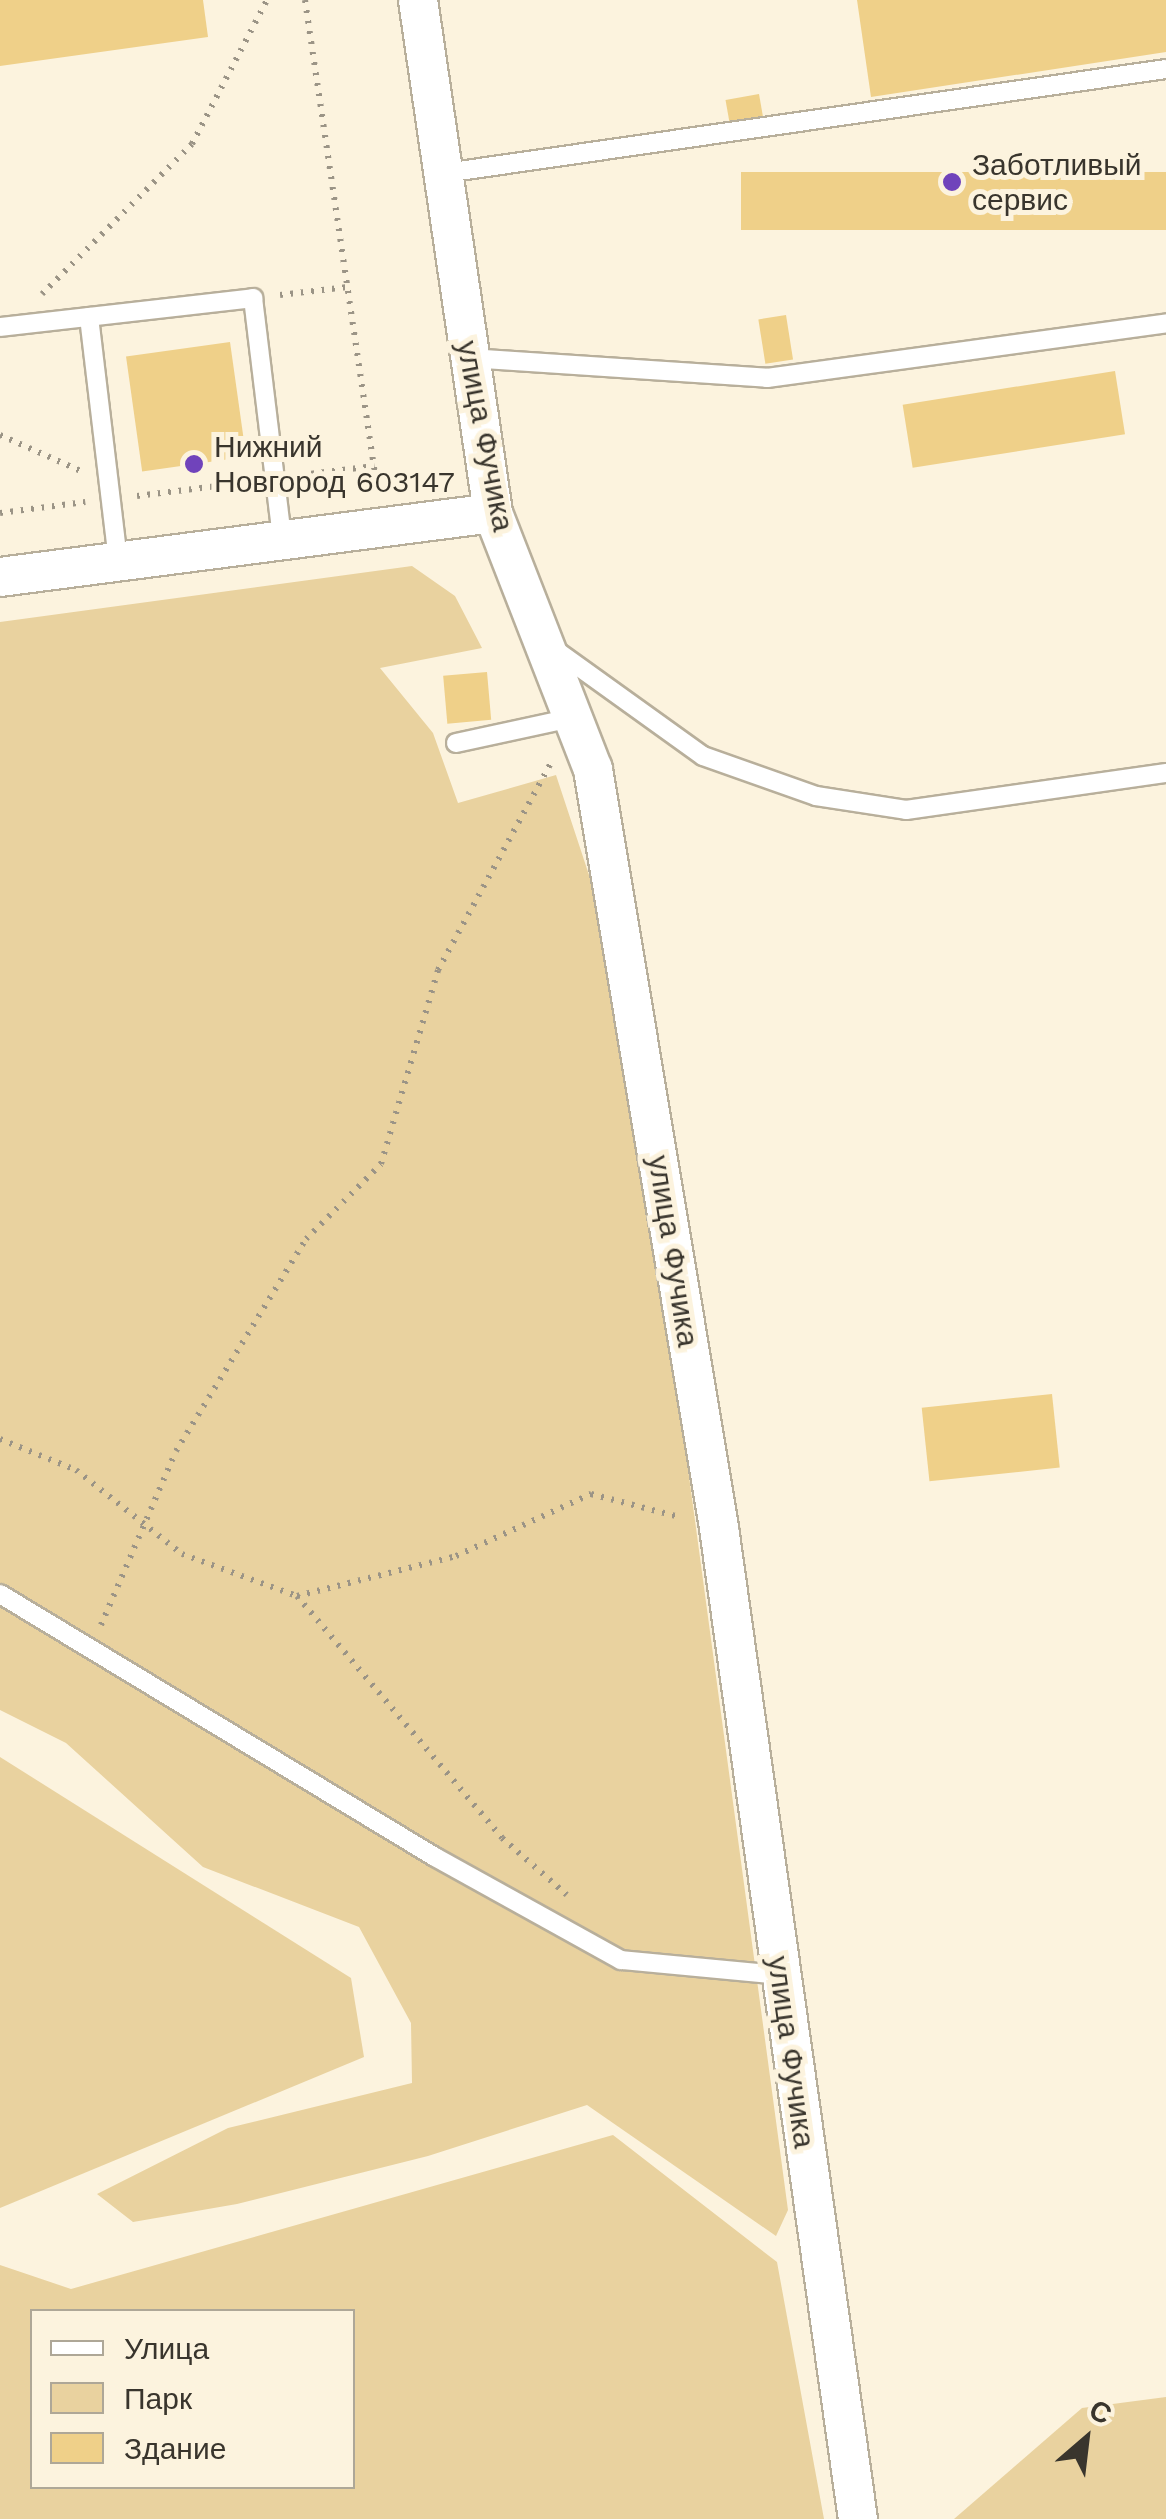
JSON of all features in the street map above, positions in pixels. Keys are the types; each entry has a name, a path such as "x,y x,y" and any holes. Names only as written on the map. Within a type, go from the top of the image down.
{"street":[{"name":"улица Фучика","path":"418,0 493,513 576,717 593,769 720,1528 858,2519"},
{"path":"0,577 493,513"}],"lane":[{"path":"445,173 1166,69"},
{"path":"5,327 253,298 282,539"},
{"path":"90,317 118,562"},
{"path":"468,358 767,378 1166,324"},
{"path":"542,640 703,756 816,796 906,810 1166,773"},
{"path":"456,743 576,717"},
{"path":"0,1594 621,1960 780,1975"}],"path":[{"path":"5,327 192,144 267,0"},
{"path":"306,0 383,526"},
{"path":"253,298 348,287"},
{"path":"0,435 110,491"},
{"path":"0,513 110,491 374,466"},
{"path":"92,1650 141,1522 176,1451 306,1239 381,1164 438,970 576,717"},
{"path":"0,1438 76,1470 182,1554 297,1596 502,1838 572,1900"},
{"path":"297,1596 456,1556 591,1494 720,1528"}],"green space":[{"path":"412,566 455,596 482,648 380,668 433,733 458,803 556,775 621,972 788,2210 776,2236 587,2105 428,2156 237,2204 133,2222 97,2194 228,2128 412,2083 411,2023 359,1927 203,1867 66,1743 0,1710 0,622"},
{"path":"0,1757 351,1978 364,2057 0,2208"},
{"path":"613,2135 777,2262 824,2519 0,2519 0,2265 71,2289"},
{"path":"1166,2397 1166,2519 954,2519 1082,2408"}],"building":[{"path":"0,0 203,0 208,37 0,66"},
{"path":"857,0 1166,0 1166,52 871,97"},
{"path":"759,94 763,117 730,123 726,100"},
{"path":"741,172 1166,172 1166,230 741,230"},
{"path":"786,315 793,359 765,364 758,319"},
{"path":"230,342 246,457 142,471 126,357"},
{"path":"1115,371 1125,434 913,468 903,405"},
{"path":"487,672 491,720 447,724 443,676"},
{"path":"1052,1394 1060,1468 929,1481 922,1408"}],"place":[{"name":"Заботливый сервис","path":"952,182"},
{"name":"Нижний Новгород 603147","path":"194,464"}]}
